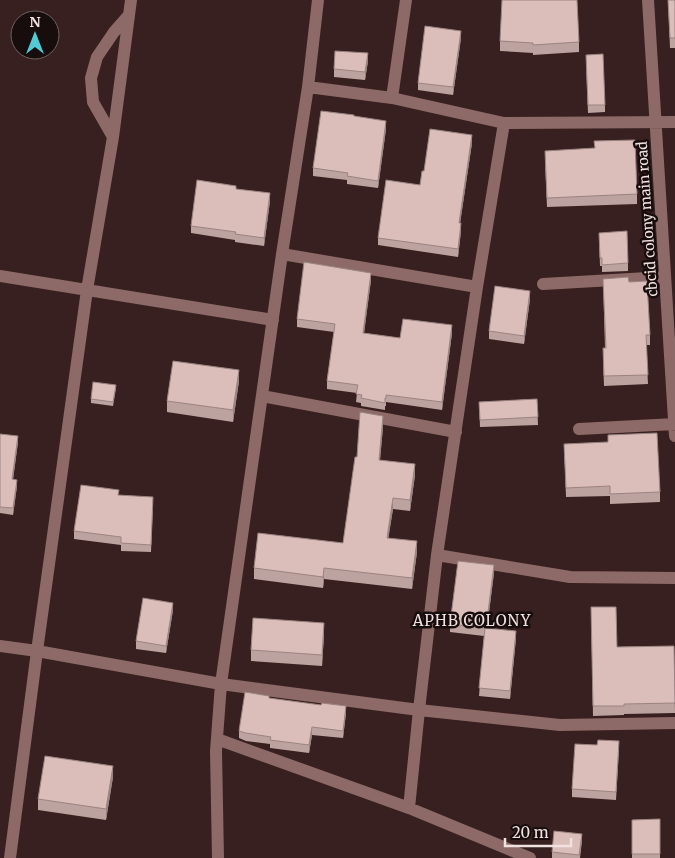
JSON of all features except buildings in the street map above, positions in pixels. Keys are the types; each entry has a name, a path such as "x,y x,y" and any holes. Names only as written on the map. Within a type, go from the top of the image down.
{"street":[{"path":"10,858 87,290 113,137 131,0"},
{"path":"218,858 216,751 221,684 282,254 308,87 318,0"},
{"path":"392,98 406,0"},
{"name":"cbcid colony main road","path":"648,0 668,272 675,428"},
{"path":"113,137 93,102 91,78 97,57 114,32 129,15"},
{"path":"308,87 392,98 504,123 675,122"},
{"path":"409,808 437,554 504,123"},
{"path":"282,254 477,287"},
{"path":"543,284 668,272"},
{"path":"0,276 273,320"},
{"path":"262,396 456,432"},
{"path":"580,429 675,428"},
{"path":"437,554 570,577 675,578"},
{"path":"0,646 221,684 419,710 560,725 675,723"},
{"path":"217,739 409,808 530,858"}],"district":[{"name":"APHB COLONY","path":"472,620"}]}
